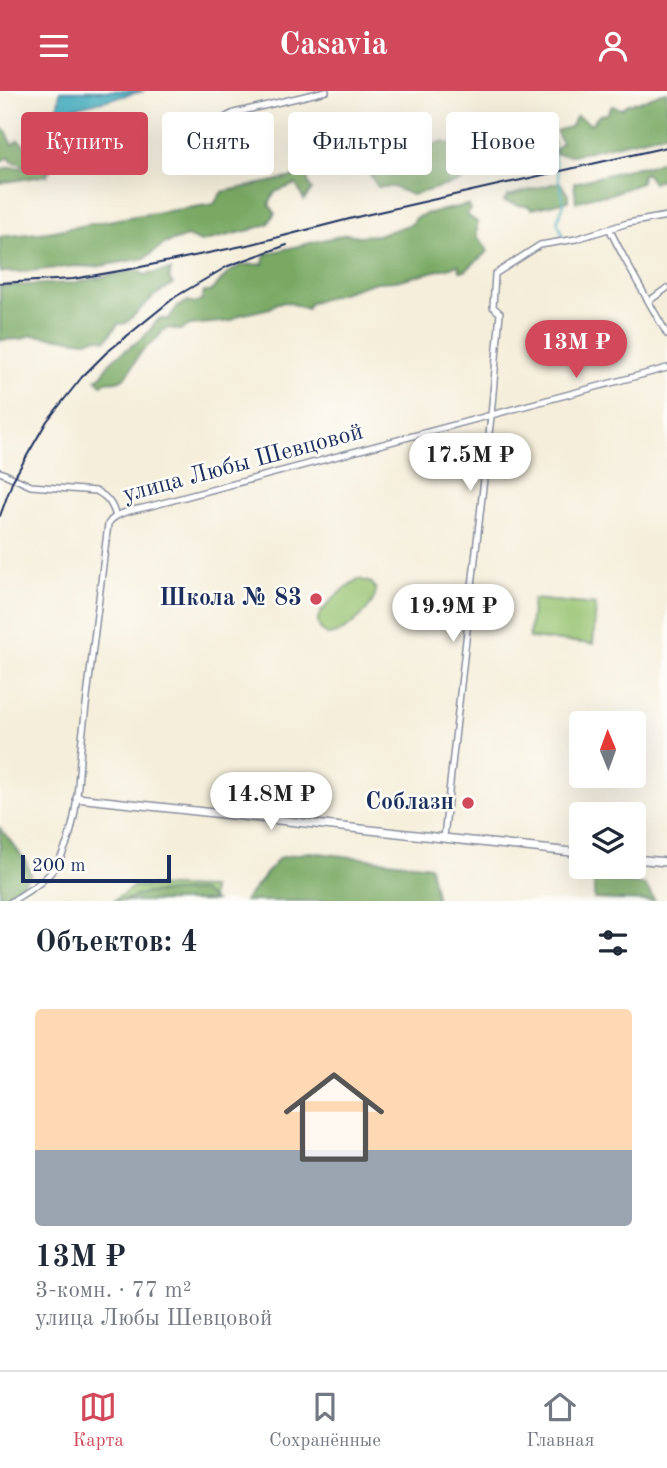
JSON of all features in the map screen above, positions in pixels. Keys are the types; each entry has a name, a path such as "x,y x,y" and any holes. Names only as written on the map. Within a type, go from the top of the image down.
{"main road":[{"path":"77,798 569,852"},
{"path":"646,860 667,862"}],"street":[{"path":"238,112 326,91"},
{"path":"444,837 491,416 500,313 493,307 495,274 540,245 667,216"},
{"path":"610,230 667,334"},
{"path":"649,301 667,288"},
{"name":"улица Любы Шевцовой","path":"0,473 31,486 96,491 111,503 116,516 667,368"},
{"path":"12,901 45,880 57,864 72,825 108,524 116,516"}],"green space":[{"path":"667,92 667,133 572,155 559,154 559,146 562,143 559,130 570,127 577,116 591,124 600,115 607,114 612,106 622,109 630,103"},
{"path":"0,127 7,132 12,145 18,140 21,142 21,164 11,161 10,157 0,161"},
{"path":"443,141 446,143 446,175 462,175 462,181 412,195 393,187 378,187 370,175 432,175 432,145"},
{"path":"667,159 667,177 653,183 646,173 642,175 641,183 608,195 576,202 574,183 649,166"},
{"path":"21,168 21,175 48,175 0,183 0,169"},
{"path":"309,175 312,190 304,200 296,184 275,192 269,204 275,213 268,224 250,230 201,242 187,236 164,244 145,258 95,267 0,272 0,237 48,232 214,204 222,192"},
{"path":"560,182 568,195 568,201 532,209 504,201 508,196"},
{"path":"468,205 470,210 466,214 477,222 477,236 488,251 465,271 460,271 459,265 396,281 376,282 310,303 307,309 287,302 277,303 270,308 240,315 231,321 190,325 180,330 168,328 142,352 123,378 106,381 102,385 96,379 102,376 114,359 144,337 160,318 168,320 177,307 188,301 195,303 202,300 204,292 210,292 228,273 242,265 263,264 265,254 347,234 378,235 412,224 415,218 425,214"},
{"path":"138,270 144,275 171,270 169,279 173,284 154,296 126,323 118,324 106,340 95,338 87,341 31,335 22,339 0,340 0,286 72,283"},
{"path":"359,579 372,583 376,590 370,604 350,625 327,635 318,625 320,615 336,596"},
{"path":"533,599 596,605 593,644 529,638"},
{"path":"0,828 25,860 31,874 17,889 0,898"},
{"path":"309,852 430,866 437,901 244,901 279,858"},
{"path":"594,879 645,885 655,901 594,899"},
{"path":"134,886 212,888 211,901 114,901"},
{"path":"201,891 215,901 121,901 145,893"}],"water":[{"path":"60,91 144,91 57,112"}],"waterway":[{"path":"558,175 564,204 557,221 564,239"}],"railway":[{"path":"0,283 73,279 131,269 252,244 361,216 667,147"},
{"path":"0,516 13,480 47,421 82,377 106,353 175,297 228,266 287,245"}],"place":[{"name":"Школа № 83","path":"316,599"},
{"name":"Соблазн","path":"468,803"}]}
